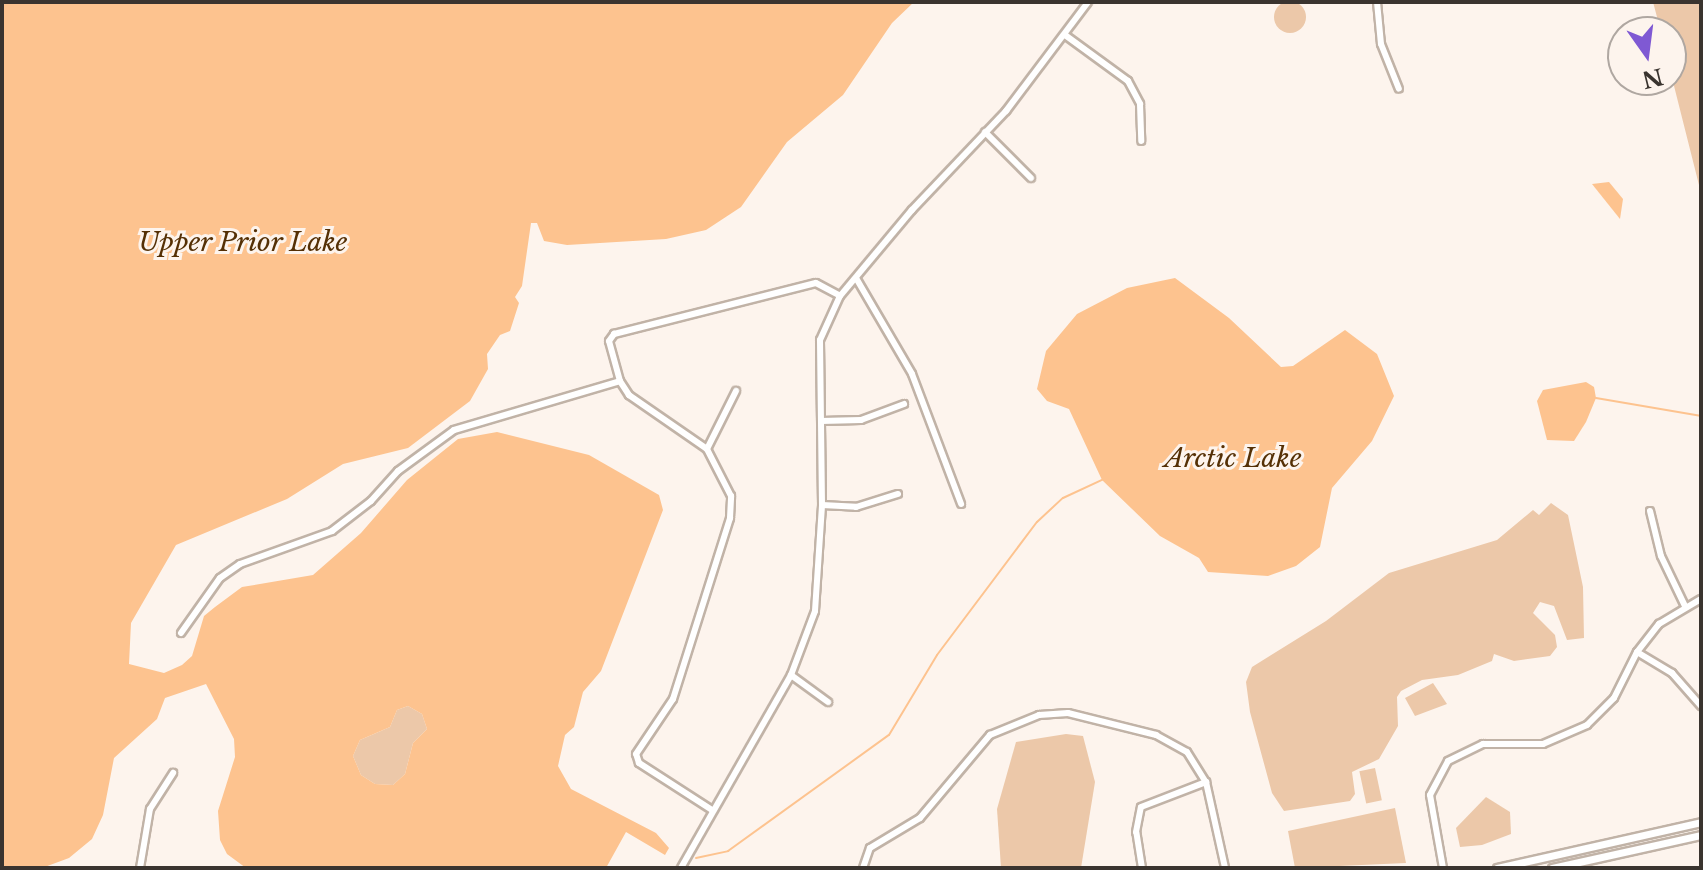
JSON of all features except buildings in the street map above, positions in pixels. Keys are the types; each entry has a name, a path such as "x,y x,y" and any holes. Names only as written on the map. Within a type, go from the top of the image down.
{"street":[{"path":"681,868 791,675 815,611 822,505 820,340 840,296 985,132 1065,35 1088,2"},
{"path":"1377,2 1381,44 1399,89"},
{"path":"1065,35 1128,81 1140,104 1141,141"},
{"path":"985,132 1031,178"},
{"path":"856,278 912,374 961,504"},
{"path":"712,810 639,763 636,754 673,699 730,518 731,496 707,449 629,395 620,381 609,341 614,334 816,283 840,296"},
{"path":"181,633 220,578 240,564 332,531 371,501 398,471 454,430 620,381"},
{"path":"707,449 736,391"},
{"path":"821,421 861,420 904,404"},
{"path":"822,505 856,507 898,494"},
{"path":"1650,511 1661,556 1685,606"},
{"path":"1443,868 1430,795 1448,761 1483,744 1543,744 1587,725 1614,698 1637,652 1659,624 1701,599"},
{"path":"1637,652 1672,673 1701,706"},
{"path":"791,675 828,702"},
{"path":"863,868 870,848 920,818 990,735 1039,715 1092,715 1169,740 1187,752 1206,782 1225,868"},
{"path":"140,868 150,809 173,773"},
{"path":"1142,868 1136,832 1141,807 1206,782"},
{"path":"1497,868 1701,822"},
{"path":"1552,868 1701,835"}],"shaded area":[{"path":"1290,1 1301,6 1306,17 1301,28 1290,33 1279,28 1274,17 1279,6"},
{"path":"1653,2 1701,2 1701,193 1677,96 1687,96 1687,16 1657,16"},
{"path":"1551,503 1568,515 1583,587 1584,638 1567,640 1554,606 1540,602 1533,613 1555,635 1557,647 1550,656 1514,661 1494,654 1492,661 1458,675 1422,680 1401,691 1397,697 1398,726 1379,759 1352,772 1355,794 1350,801 1284,811 1272,793 1250,712 1246,682 1252,667 1326,621 1389,573 1497,540 1533,510 1539,515"},
{"path":"1433,683 1447,704 1415,716 1405,698"},
{"path":"408,706 422,714 427,729 413,743 405,774 393,785 375,784 361,775 353,756 360,740 390,727 397,710"},
{"path":"1066,734 1083,736 1095,782 1081,868 1001,868 997,809 1016,742"},
{"path":"1375,768 1382,800 1366,804 1359,771"},
{"path":"1486,797 1510,812 1511,834 1482,845 1460,847 1456,828"},
{"path":"1395,808 1406,863 1295,868 1288,831"}],"water":[{"name":"Upper Prior Lake","path":"2,2 914,2 892,23 843,95 787,142 741,207 706,230 666,239 567,245 544,241 537,223 531,223 522,286 515,297 519,303 510,331 500,335 487,354 488,369 470,401 408,448 343,464 287,499 176,545 131,623 129,664 164,673 182,665 192,656 204,616 242,587 313,575 361,533 407,480 458,439 497,432 589,455 659,495 663,510 601,671 583,692 574,727 565,735 558,766 571,789 656,833 669,848 665,855 626,832 606,868 246,868 227,854 220,840 218,811 235,757 234,739 206,684 165,698 157,719 114,758 103,815 92,839 69,858 42,868 2,868","holes":["408,706 422,714 427,729 413,743 405,774 393,785 375,784 361,775 353,756 360,740 390,727 397,710"]},
{"path":"1609,182 1623,199 1620,219 1592,184"},
{"name":"Arctic Lake","path":"1175,278 1229,318 1281,367 1293,366 1345,330 1377,354 1394,396 1372,441 1332,488 1320,547 1296,566 1268,576 1208,572 1199,558 1160,536 1102,480 1069,409 1047,401 1037,389 1046,351 1077,314 1127,288"},
{"path":"1586,382 1594,387 1596,398 1574,441 1547,440 1537,401 1543,390"}],"waterway":[{"path":"1596,398 1701,416"},
{"path":"696,858 728,851 889,735 937,655 1037,522 1063,498 1102,480"}]}
